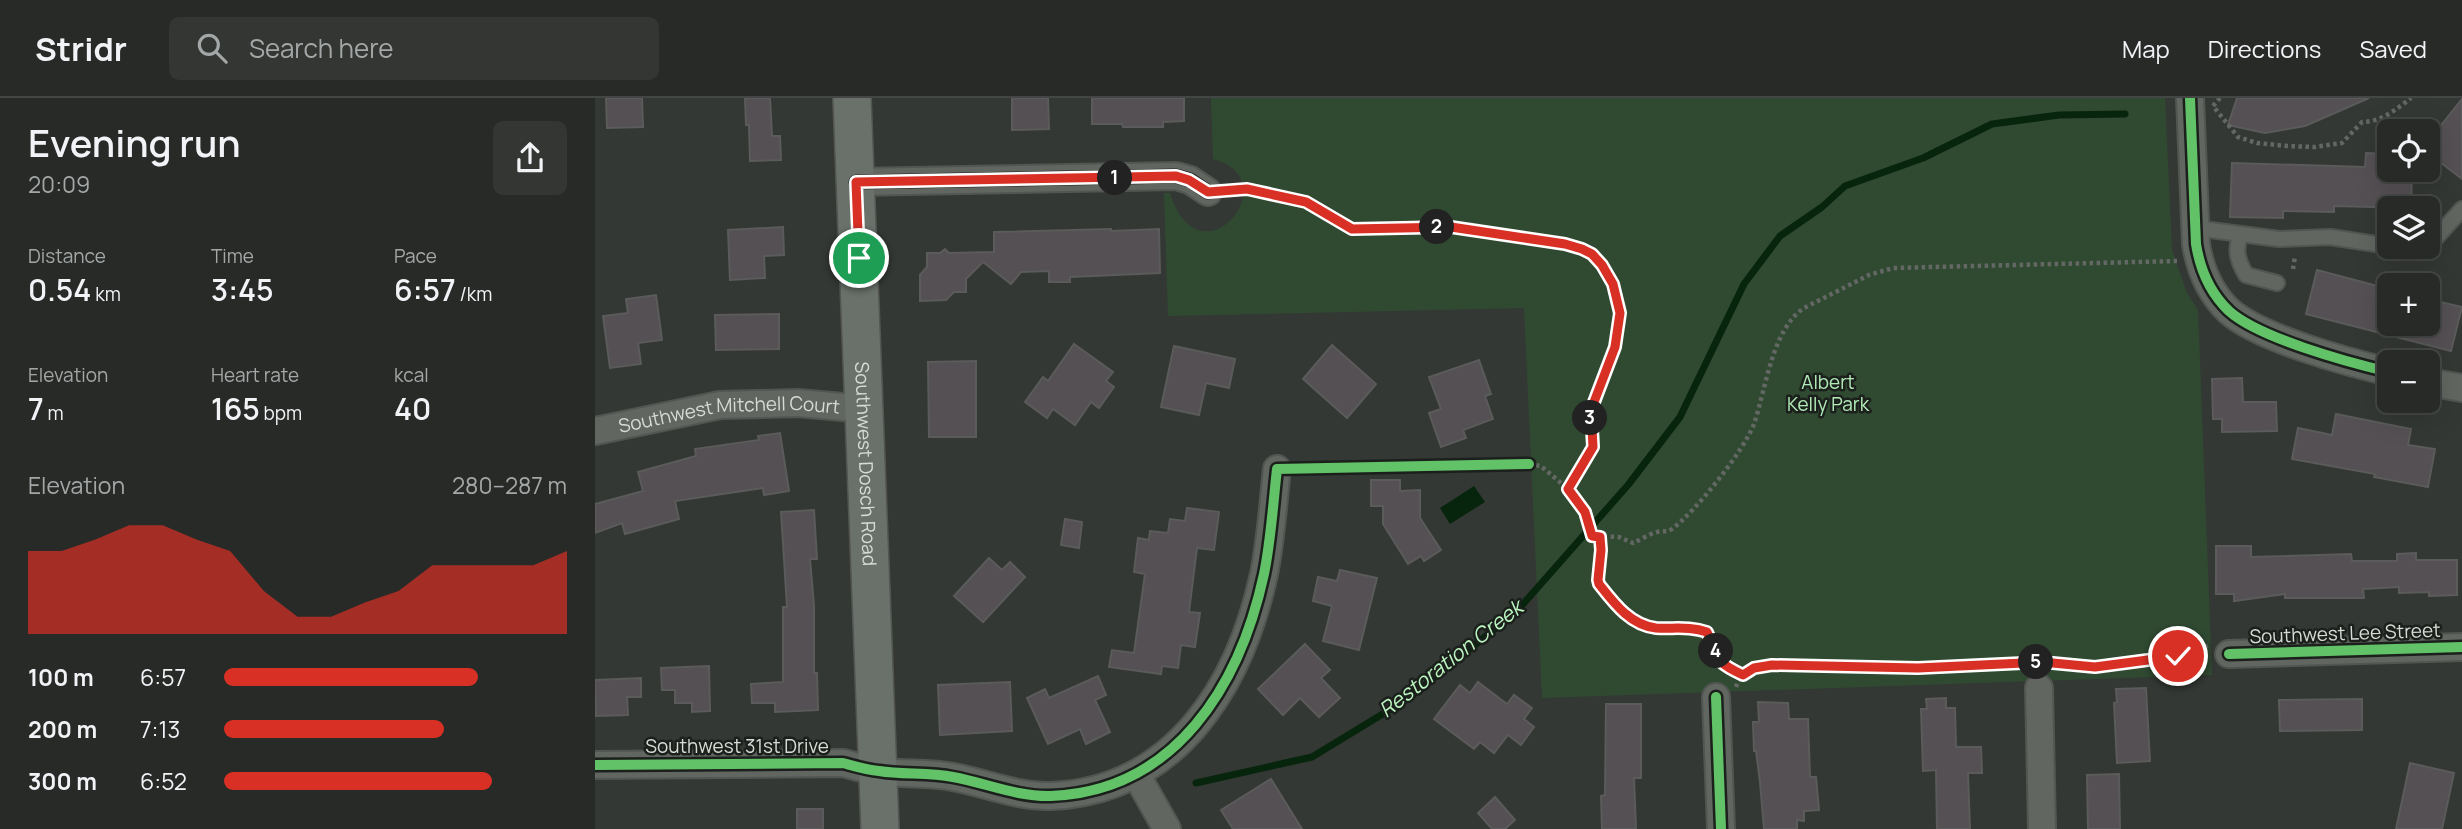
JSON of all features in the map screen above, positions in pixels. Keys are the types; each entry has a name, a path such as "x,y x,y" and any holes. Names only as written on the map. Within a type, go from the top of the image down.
{"street":[{"name":"Southwest Dosch Road","path":"852,98 880,829"},
{"path":"2190,98 2195,228 2199,261 2213,292 2227,310 2240,320 2351,363 2377,369"},
{"path":"856,182 1176,176 1189,180 1208,192"},
{"path":"2440,384 2462,388"},
{"name":"Southwest Mitchell Court","path":"595,431 720,405 798,403 865,409"},
{"name":"Southwest 31st Drive","path":"595,765 843,763 879,771 951,776 1025,796 1053,796 1102,788 1136,774 1161,760 1198,726 1225,683 1248,629 1263,576 1276,469"},
{"name":"Southwest Lee Street","path":"2229,654 2462,647"},
{"path":"2039,688 2042,829"},
{"path":"1716,697 1721,829"},
{"path":"1136,774 1167,829"}],"lane":[{"path":"2440,233 2462,209"},
{"path":"2195,228 2279,239 2330,237 2377,244"},
{"path":"2241,234 2237,243 2238,260 2246,275 2277,283"}],"path":[{"path":"2220,98 2214,106 2238,137 2257,143 2315,147 2342,143 2362,121 2371,122 2393,112 2411,98"},
{"path":"1208,192 1247,189 1306,202 1352,229 1451,227 1565,244 1592,254 1613,284 1620,313 1615,347 1591,410 1593,447 1568,489"},
{"path":"2294,269 2296,253"},
{"path":"1529,464 1541,466 1568,489 1585,513 1592,536 1619,537 1633,543 1657,531 1671,530 1715,483 1746,441 1778,346 1796,313 1869,275 1893,268 2199,261"},
{"path":"1600,537 1598,580 1620,611 1655,628 1691,627 1707,632 1718,660 1743,675 1754,668 1772,665 1918,668 2042,662 2095,667 2178,656 2192,649 2229,643 2229,654"}],"green space":[{"name":"Albert Kelly Park","path":"1211,98 2165,98 2172,250 2187,293 2198,310 2212,675 1542,698 1524,308 1168,316 1164,193 1170,193 1184,220 1200,231 1217,229 1232,219 1241,204 1243,186 1234,170 1213,159"}],"shaded area":[{"path":"1474,486 1485,502 1450,524 1440,508"}],"building":[{"path":"606,98 642,98 643,127 607,128"},
{"path":"745,98 770,98 772,136 780,136 781,160 750,161"},
{"path":"1012,98 1048,98 1049,129 1012,130"},
{"path":"1092,98 1184,98 1184,121 1163,122 1163,127 1092,124"},
{"path":"2237,98 2369,98 2305,126 2265,133 2228,125"},
{"path":"2462,99 2462,179 2440,162 2440,127"},
{"path":"2366,153 2377,153 2377,182 2412,182 2411,196 2377,196 2377,207 2334,206 2334,212 2283,211 2283,218 2230,217 2232,163 2365,167"},
{"path":"783,227 784,255 764,256 765,278 730,280 728,230"},
{"path":"1159,229 1160,273 1070,277 1070,282 1049,282 1049,271 1021,272 1011,284 983,262 966,279 966,292 954,292 946,300 920,301 920,275 927,267 927,253 940,253 945,249 949,253 994,252 994,232"},
{"path":"2317,270 2377,286 2377,332 2306,314"},
{"path":"656,295 662,340 638,343 641,364 610,368 603,316 628,313 626,299"},
{"path":"2440,302 2462,307 2451,351 2392,336 2440,336"},
{"path":"779,314 779,349 716,350 715,315"},
{"path":"1074,344 1113,372 1106,381 1114,387 1099,408 1091,402 1075,425 1053,409 1047,418 1025,402 1043,377 1048,381"},
{"path":"1332,345 1376,384 1347,418 1303,379"},
{"path":"1174,346 1235,359 1229,388 1206,383 1199,415 1161,407"},
{"path":"1479,360 1491,394 1485,396 1493,419 1463,430 1466,438 1441,447 1429,413 1441,409 1429,377"},
{"path":"976,361 976,437 929,437 928,362"},
{"path":"2242,378 2243,402 2276,402 2277,431 2222,432 2222,419 2213,419 2212,379"},
{"path":"2336,414 2411,429 2408,445 2435,449 2428,487 2292,459 2298,428 2332,435"},
{"path":"780,433 789,491 764,495 763,488 675,501 679,519 625,534 622,523 595,533 595,504 643,491 638,472 696,456 695,449 759,440 758,436"},
{"path":"1371,480 1400,480 1400,491 1420,490 1420,518 1441,550 1424,561 1421,556 1408,564 1383,524 1383,506 1371,506"},
{"path":"1187,508 1219,512 1214,550 1197,548 1189,612 1200,613 1195,647 1181,645 1178,668 1162,666 1161,674 1109,667 1112,650 1134,653 1145,574 1134,572 1138,538 1149,540 1150,531 1168,533 1170,519 1185,521"},
{"path":"814,510 817,559 810,559 818,710 775,712 775,703 752,703 751,684 783,682 783,607 787,607 781,512"},
{"path":"1065,519 1082,522 1079,548 1061,545"},
{"path":"2216,546 2251,546 2251,557 2351,554 2352,561 2397,561 2397,554 2416,553 2416,560 2457,560 2457,595 2399,593 2399,587 2363,589 2364,598 2285,598 2285,594 2234,601 2234,594 2216,594"},
{"path":"989,558 1002,570 1010,562 1025,577 983,622 954,596"},
{"path":"1340,570 1377,578 1359,650 1323,641 1332,606 1313,601 1318,577 1337,581"},
{"path":"1305,644 1330,670 1321,678 1340,698 1319,717 1300,698 1283,715 1258,689"},
{"path":"709,666 710,711 692,712 692,703 675,703 675,690 662,690 661,668"},
{"path":"1098,676 1106,695 1095,700 1110,732 1086,744 1080,729 1048,744 1027,698 1045,689 1049,698"},
{"path":"641,678 641,697 627,697 628,715 596,716 595,680"},
{"path":"1010,682 1012,731 940,735 938,685"},
{"path":"1478,682 1507,704 1514,695 1532,708 1524,719 1534,727 1521,745 1508,735 1494,753 1480,742 1474,749 1434,719 1460,685 1470,693"},
{"path":"2146,688 2150,761 2117,763 2114,703 2117,702 2116,689"},
{"path":"1946,698 1946,708 1955,708 1956,747 1981,747 1982,773 1968,773 1970,829 1937,829 1936,770 1923,771 1921,709 1927,709 1926,699"},
{"path":"2362,699 2362,730 2280,731 2279,700"},
{"path":"1758,702 1788,703 1789,719 1808,719 1810,777 1816,777 1819,810 1804,811 1804,821 1797,820 1797,829 1764,829 1754,751 1753,722 1759,722"},
{"path":"1606,704 1641,704 1641,778 1634,778 1636,829 1602,829"},
{"path":"2410,763 2454,773 2442,829 2396,829"},
{"path":"2119,774 2120,829 2088,829 2087,775"},
{"path":"1271,779 1302,829 1233,829 1221,810"},
{"path":"1495,797 1515,820 1505,829 1492,829 1478,813"},
{"path":"797,809 823,809 823,829 797,829"}],"waterway":[{"name":"Restoration Creek","path":"1196,783 1312,757 1409,698 1517,611 1628,485 1680,417 1744,284 1780,236 1822,207 1845,186 1923,158 1992,124 2059,115 2125,114"}],"cycle path":[{"path":"2190,98 2196,244 2203,271 2216,296 2229,311 2261,331 2328,355 2377,369"},
{"path":"856,182 1176,176 1190,180 1208,192"},
{"path":"595,765 843,763 897,773 953,777 1038,796 1095,790 1134,775 1167,753 1195,725 1219,692 1238,655 1264,574 1277,469 1529,464"},
{"path":"2229,654 2462,647"},
{"path":"1716,697 1721,829"}],"route":[{"path":"859,258 856,182 1176,176 1189,180 1208,192 1247,189 1306,202 1352,229 1451,227 1565,244 1582,249 1592,254 1602,265 1613,284 1620,313 1615,347 1591,410 1593,447 1568,489 1585,512 1592,536 1600,537 1599,584 1625,615 1655,628 1691,627 1707,632 1718,660 1743,675 1754,668 1772,665 1918,668 2042,662 2095,667 2178,656"}]}
